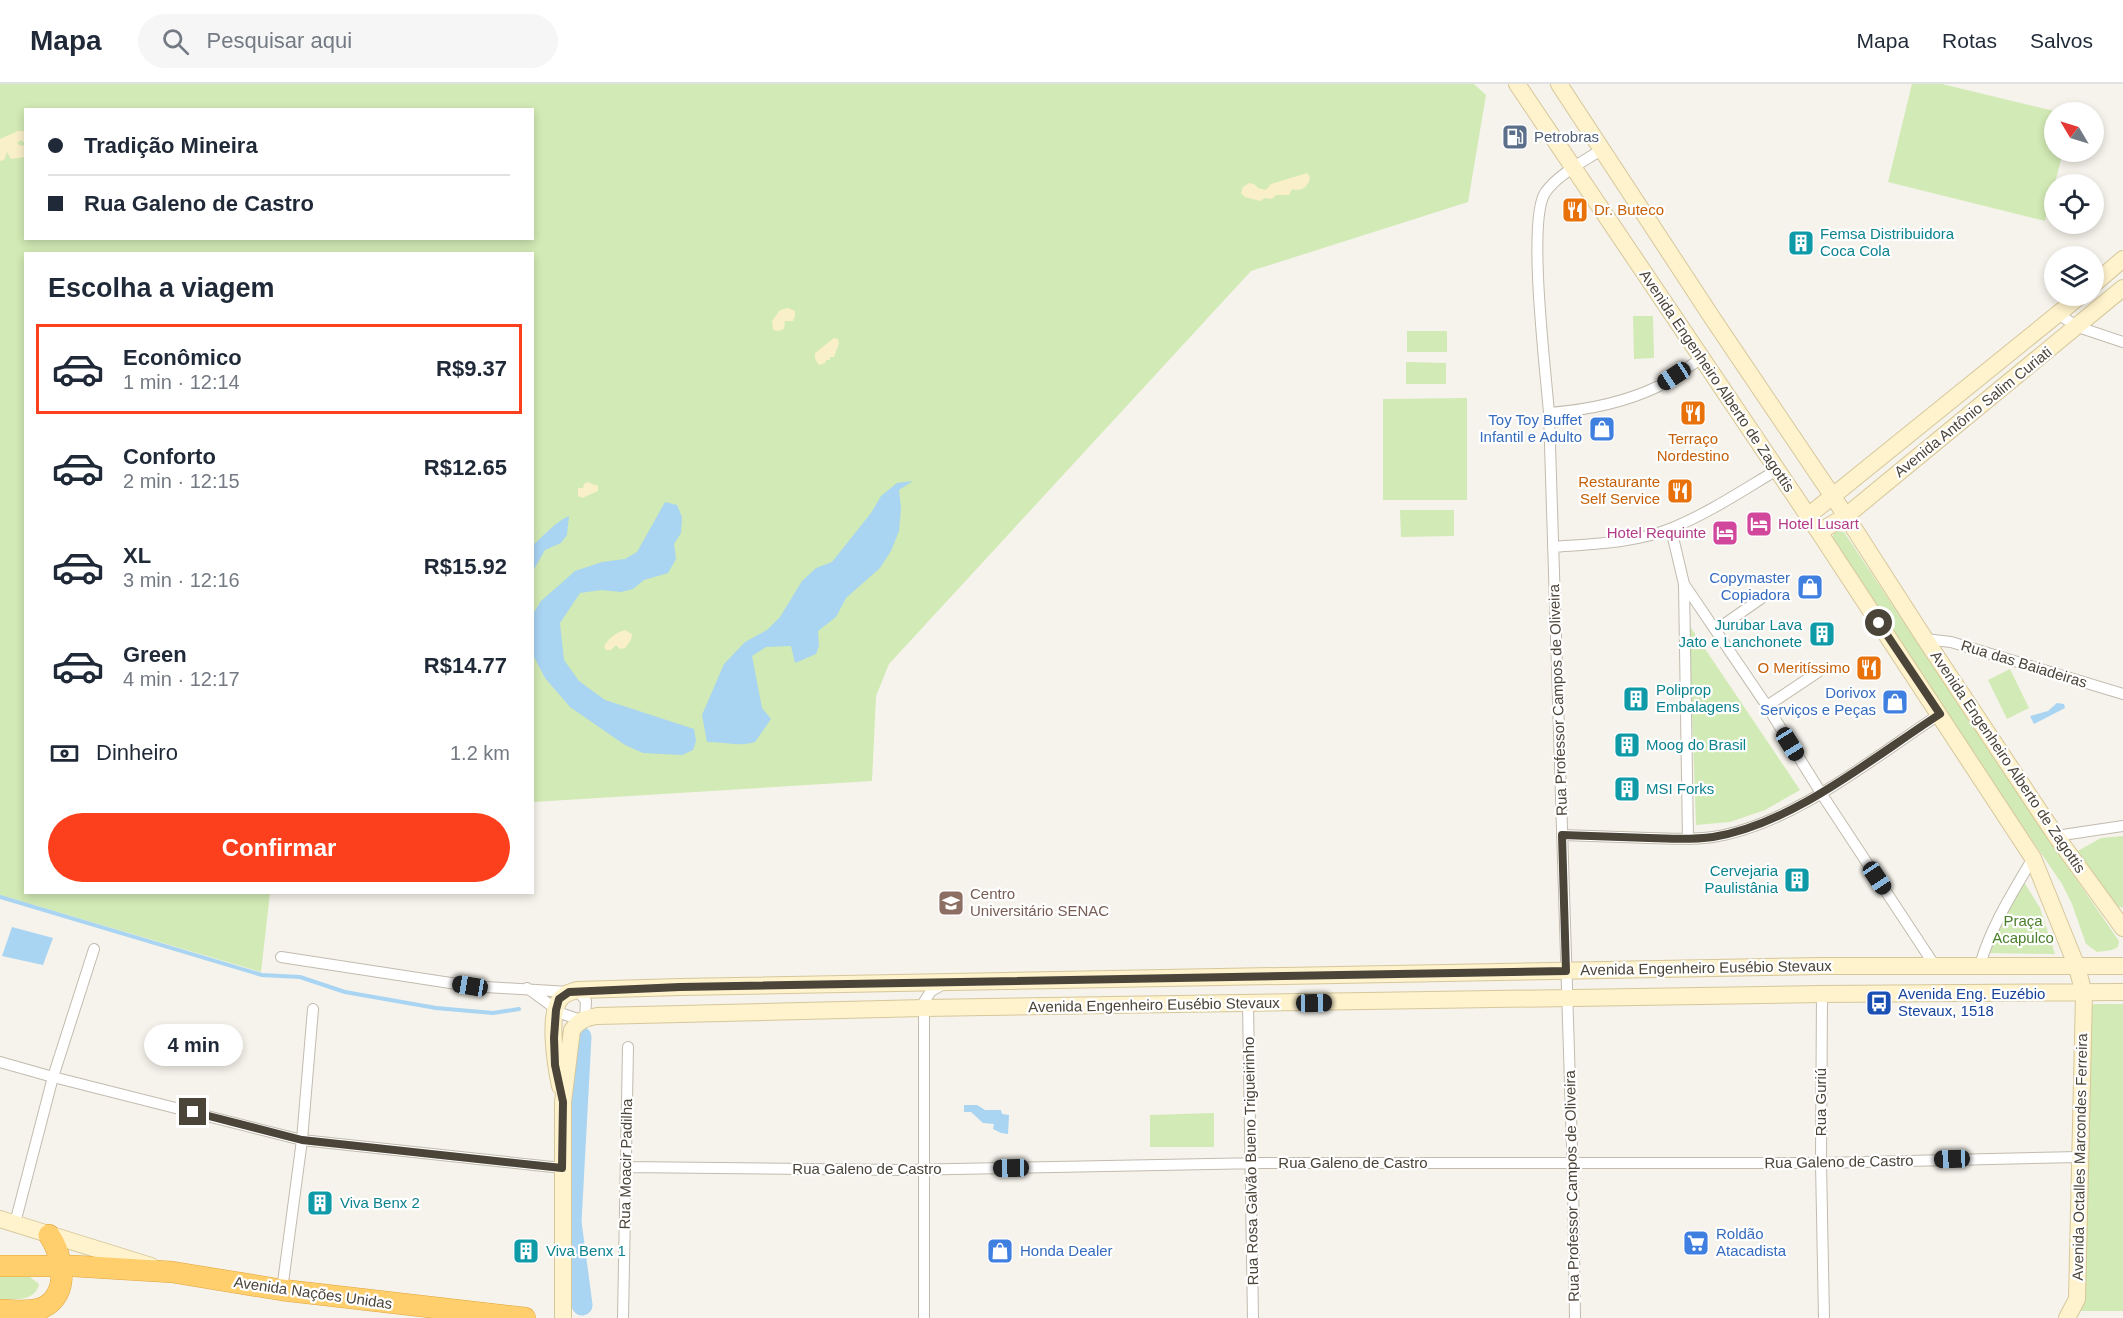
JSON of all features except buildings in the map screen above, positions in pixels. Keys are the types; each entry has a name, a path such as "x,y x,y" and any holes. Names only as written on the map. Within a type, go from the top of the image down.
{"highway":[{"path":"0,1310 40,1309 59,1292 62,1284 61,1266 55,1244 49,1235"},
{"name":"Avenida Nações Unidas","path":"0,1266 61,1266 172,1272 282,1290 374,1310 525,1318"}],"main road":[{"name":"Avenida Engenheiro Alberto de Zagottis","path":"1517,84 1819,532 2033,858 2077,967 2084,994"},
{"name":"Avenida Engenheiro Alberto de Zagottis","path":"1559,84 1713,319 1834,497 1924,639 2056,836 2118,915 2123,928"},
{"path":"2104,275 2123,259"},
{"name":"Avenida Antônio Salim Curiati","path":"1819,532 1846,516 2123,288"},
{"name":"Avenida Antônio Salim Curiati","path":"1808,516 2068,306"},
{"path":"2011,353 2026,368"},
{"path":"1874,463 1872,475 1880,483 1885,484"},
{"path":"1822,994 1826,981 1843,966"},
{"name":"Avenida Engenheiro Eusébio Stevaux","path":"573,991 1843,966 2123,966"},
{"path":"1446,1001 1464,996 1470,990 1479,972"},
{"path":"563,1102 555,1065 556,1010 559,999 573,991"},
{"name":"Avenida Engenheiro Eusébio Stevaux","path":"583,1019 597,1016 924,1008 1822,994 2123,992"},
{"name":"Avenida Octalles Marcondes Ferreira","path":"2067,1318 2077,1299 2084,994"},
{"path":"563,1318 563,1102 572,1030 583,1019"},
{"path":"7,1221 172,1272"}],"street":[{"name":"Rua Professor Campos de Oliveira","path":"1575,1318 1573,1164 1554,547 1549,413 1539,290 1539,209 1544,194 1553,183 1603,149"},
{"path":"2058,314 2078,327 2123,342"},
{"path":"1549,413 1614,404 1659,386 1702,358"},
{"path":"1554,547 1604,543 1671,529 1777,470"},
{"path":"1671,529 1684,584 1688,839"},
{"path":"1684,584 1767,706 1821,793 1935,966"},
{"path":"1716,630 1766,595"},
{"name":"Rua das Baiadeiras","path":"1924,639 1951,642 2123,694"},
{"path":"1767,706 1818,672"},
{"path":"1562,835 1688,839 1712,837 1744,830 1774,819 1821,793 1940,714"},
{"path":"2056,836 2123,826"},
{"path":"1980,965 1984,950 2003,909 2033,858"},
{"path":"7,1221 94,949"},
{"name":"Avenida Engenheiro Eusébio Stevaux","path":"281,957 470,986 573,991"},
{"path":"924,1318 924,1002 931,991 948,982"},
{"name":"Avenida Engenheiro Eusébio Stevaux","path":"527,988 568,1017 583,1019"},
{"path":"573,991 586,1001 583,1019"},
{"name":"Rua Guriú","path":"1822,994 1821,1163 1824,1318"},
{"name":"Rua Rosa Galvão Bueno Trigueirinho","path":"1248,1004 1253,1318"},
{"path":"282,1290 302,1140 313,1009"},
{"name":"Rua Moacir Padilha","path":"623,1318 628,1047"},
{"path":"0,1062 302,1140 562,1168"},
{"name":"Rua Galeno de Castro","path":"626,1167 925,1170 1251,1164 1821,1163 2079,1157"}],"green space":[{"path":"0,84 1474,84 1486,95 1468,202 1251,271 889,664 876,696 872,781 534,802 534,252 24,252 24,894 270,894 261,972 0,895"},
{"path":"1912,84 1942,84 2044,109 2044,162 2060,162 2057,174 2044,174 2044,221 1888,182"},
{"path":"1633,316 1653,316 1654,358 1634,359"},
{"path":"1407,331 1447,331 1447,352 1407,352"},
{"path":"1406,362 1446,363 1446,384 1406,384"},
{"path":"1467,398 1467,500 1383,500 1383,399"},
{"path":"1400,510 1454,510 1454,536 1401,537"},
{"path":"1838,531 1844,532 2036,821 2119,941 2118,947 2097,952 2086,944 2072,904 2062,884 1928,686 1832,538"},
{"path":"1689,625 1800,790 1765,810 1730,822 1696,825"},
{"path":"2010,669 2029,708 2007,719 1988,680"},
{"path":"2123,836 2123,908 2111,904 2074,853 2101,838"},
{"name":"Praça Acapulco","path":"2024,882 2040,908 2055,954 1986,953 2003,915"},
{"path":"2094,1004 2123,1004 2123,1311 2077,1311 2087,1011"},
{"path":"1214,1113 1214,1147 1150,1147 1150,1115"},
{"path":"0,1277 30,1277 39,1284 37,1290 29,1297 0,1299"}],"sand":[{"path":"18,131 24,131 24,142 21,140 17,143 24,146 24,157 11,159 7,152 4,160 0,161 0,139"},
{"path":"1307,173 1310,177 1306,186 1298,190 1292,189 1289,195 1276,195 1272,199 1265,198 1260,201 1245,197 1241,193 1243,187 1249,183 1266,190 1271,184"},
{"path":"788,308 795,311 793,321 785,321 784,329 773,330 772,321 780,310"},
{"path":"834,338 838,339 839,343 834,357 830,357 830,360 819,365 815,359 815,353"},
{"path":"587,482 598,486 598,491 582,498 578,496 578,488 583,488"},
{"path":"625,630 632,634 625,648 620,649 616,645 611,650 606,650 604,647 610,638"}],"water":[{"path":"913,481 899,490 901,508 899,531 891,551 880,568 846,598 836,617 818,631 819,646 816,654 795,663 791,646 766,647 752,656 762,708 771,719 755,742 737,744 707,742 702,715 724,664 745,642 767,630 780,617 802,581 816,568 832,562 871,513 881,496 897,483"},
{"path":"665,502 677,505 682,517 681,533 674,544 676,559 668,573 644,580 633,589 621,592 601,590 580,593 560,623 564,660 579,681 605,700 694,729 696,741 693,750 682,755 643,753 625,745 570,707 545,678 534,657 534,612 541,601 575,571 602,562 625,559 637,552"},
{"path":"569,516 567,535 561,543 545,550 534,569 534,544"},
{"path":"2057,703 2064,704 2065,708 2034,724 2030,716 2048,711"},
{"path":"12,927 53,938 43,965 2,956"},
{"path":"964,1105 977,1105 985,1110 1001,1110 1002,1114 1009,1115 1008,1134 993,1129 994,1124 983,1123 971,1112 964,1112"}],"waterway":[{"path":"0,897 262,975 300,977 345,992 436,1008 493,1013 519,1009"},
{"path":"581,1037 571,1222 582,1305"}],"place":[{"name":"Petrobras","path":"1515,137"},
{"name":"Dr. Buteco","path":"1575,210"},
{"name":"Femsa Distribuidora Coca Cola","path":"1801,243"},
{"name":"Terraço Nordestino","path":"1693,413"},
{"name":"Toy Toy Buffet Infantil e Adulto","path":"1602,429"},
{"name":"Restaurante Self Service","path":"1680,491"},
{"name":"Hotel Lusart","path":"1759,524"},
{"name":"Hotel Requinte","path":"1725,533"},
{"name":"Copymaster Copiadora","path":"1810,587"},
{"name":"Jurubar Lava Jato e Lanchonete","path":"1822,634"},
{"name":"O Meritíssimo","path":"1869,668"},
{"name":"Poliprop Embalagens","path":"1636,699"},
{"name":"Dorivox Serviços e Peças","path":"1895,702"},
{"name":"Moog do Brasil","path":"1627,745"},
{"name":"MSI Forks","path":"1627,789"},
{"name":"Cervejaria Paulistânia","path":"1797,880"},
{"name":"Centro Universitário SENAC","path":"951,903"},
{"name":"Avenida Eng. Euzébio Stevaux, 1518","path":"1879,1003"},
{"name":"Viva Benx 2","path":"320,1203"},
{"name":"Roldão Atacadista","path":"1696,1243"},
{"name":"Viva Benx 1","path":"526,1251"},
{"name":"Honda Dealer","path":"1000,1251"}],"route":[{"path":"193,1112 302,1140 562,1168 563,1102 555,1065 556,1010 559,999 577,990 1566,971 1562,835 1688,839 1712,837 1744,830 1774,819 1821,793 1940,714 1879,623"}]}
